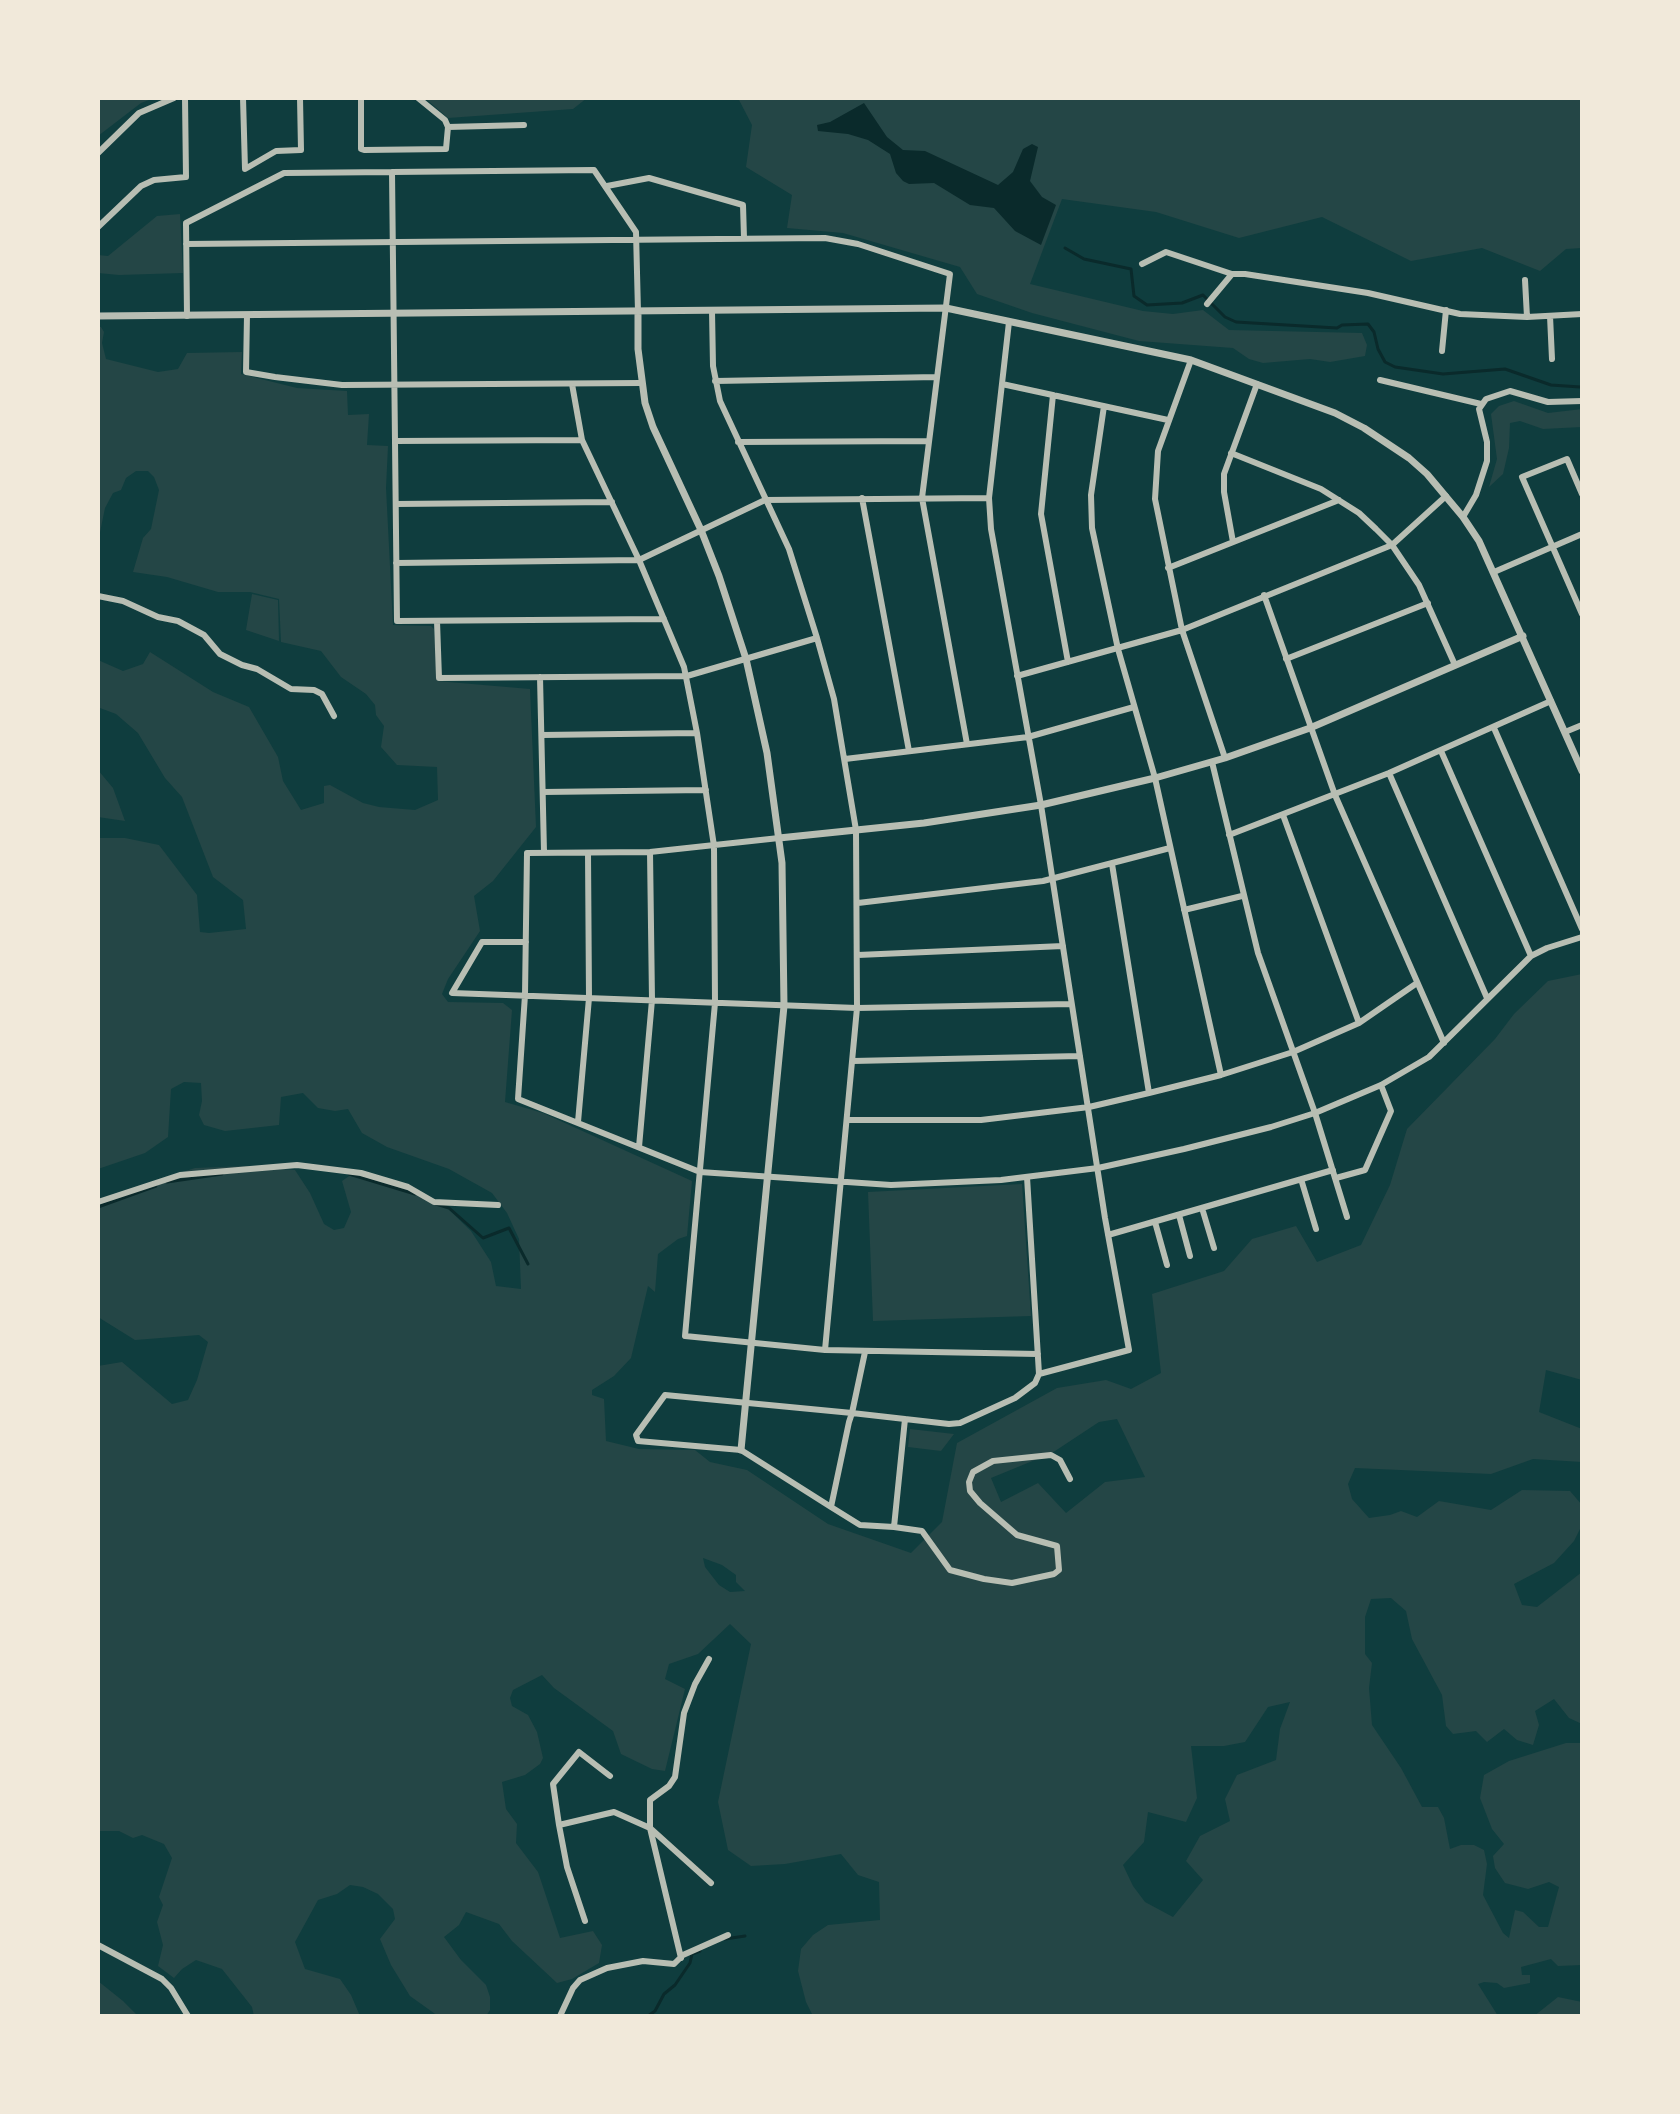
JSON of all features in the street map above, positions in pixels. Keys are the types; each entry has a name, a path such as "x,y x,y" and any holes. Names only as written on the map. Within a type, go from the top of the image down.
{"street":[{"path":"98,153 139,113 174,98"},
{"path":"98,227 141,186 154,180 186,177 185,98"},
{"path":"243,98 245,169 276,151 301,150 300,98"},
{"path":"361,98 361,149 446,149 448,127 445,120 418,98"},
{"path":"448,127 524,125"},
{"path":"187,316 186,223 284,173 594,170 636,232 641,383 653,427 701,530 746,659 767,753 779,838 784,905 784,1006 741,1450"},
{"path":"392,172 397,621 664,619"},
{"path":"607,186 649,178 743,205 744,238"},
{"path":"186,244 744,238 841,240 950,274 922,498 967,744"},
{"path":"1142,264 1166,252 1232,274 1368,293 1460,314 1527,317 1582,314"},
{"path":"1209,302 1232,274"},
{"path":"1525,280 1527,317"},
{"path":"98,316 946,308 1191,360 1335,413 1364,428 1409,458 1446,496 1463,517 1494,572 1582,771"},
{"path":"1442,351 1446,310"},
{"path":"712,311 715,381 720,401 789,549 834,699 856,830 857,1008 825,1350"},
{"path":"247,315 246,372 306,382 641,383"},
{"path":"1550,316 1552,359"},
{"path":"1009,322 989,498 996,563 1041,805 1108,1235 1129,1350 1039,1374"},
{"path":"1191,360 1158,451 1155,499 1182,630 1225,758"},
{"path":"715,381 937,377"},
{"path":"1380,380 1481,404 1499,393 1510,391 1548,402 1582,401"},
{"path":"572,384 582,440 639,560 687,676 714,846 715,1003 685,1336 825,1350 1038,1354"},
{"path":"1002,384 1168,420"},
{"path":"1233,542 1224,474 1257,384"},
{"path":"1053,395 1041,514 1068,662"},
{"path":"1463,517 1476,495 1487,461 1481,404"},
{"path":"1104,406 1090,515 1118,649 1155,778 1221,1075"},
{"path":"395,441 582,440"},
{"path":"738,442 929,441"},
{"path":"1231,453 1301,480 1359,513 1392,545 1410,569 1455,665"},
{"path":"1582,494 1567,459 1522,477 1582,614"},
{"path":"1017,676 1182,630 1392,545 1446,496"},
{"path":"862,498 909,751"},
{"path":"396,563 639,560 765,500 989,498"},
{"path":"1168,568 1339,500"},
{"path":"396,504 612,502"},
{"path":"1494,572 1582,534"},
{"path":"1264,595 1335,795 1444,1043"},
{"path":"98,596 123,601 158,617 178,621 204,635 220,654 257,669 291,689 314,690 322,694 334,716"},
{"path":"1286,659 1428,603"},
{"path":"437,621 439,678 687,676 817,638"},
{"path":"1523,636 1310,728 1225,758 1041,805 856,830 650,852 527,853 525,995 518,1099 700,1172 841,1183 927,1184 1098,1168 1199,1146 1315,1113 1381,1085 1429,1057 1531,956 1582,937"},
{"path":"540,677 544,852"},
{"path":"1229,835 1389,773 1551,701"},
{"path":"845,759 1028,737 1134,707"},
{"path":"1565,732 1582,725"},
{"path":"1494,728 1582,929"},
{"path":"542,735 697,733"},
{"path":"1441,751 1531,956"},
{"path":"1212,762 1258,953 1315,1113 1347,1217"},
{"path":"1389,773 1487,998"},
{"path":"543,792 706,790"},
{"path":"1283,815 1359,1023"},
{"path":"858,903 1053,879 1170,848"},
{"path":"639,1147 652,1000 650,852"},
{"path":"578,1122 589,998 588,853"},
{"path":"1112,864 1149,1093"},
{"path":"1184,910 1242,896"},
{"path":"526,942 482,942 452,993 857,1008 1071,1004"},
{"path":"858,955 1063,946"},
{"path":"847,1120 981,1120 1089,1107 1149,1093 1221,1075 1293,1052 1359,1023 1417,983"},
{"path":"853,1061 1080,1056"},
{"path":"1336,1178 1365,1170 1391,1111 1381,1085"},
{"path":"98,1202 180,1175 297,1165 361,1173 408,1187 434,1202 498,1205"},
{"path":"1108,1235 1333,1170"},
{"path":"1027,1177 1039,1374 1035,1383 1015,1398 960,1423 949,1424 665,1395 636,1435 638,1441 741,1450 860,1525 922,1531 950,1570 1012,1583 1054,1574 1059,1570 1057,1546 1017,1535 980,1503 970,1491 973,1472 993,1461 1051,1455 1060,1460 1070,1479"},
{"path":"1301,1179 1316,1229"},
{"path":"1202,1208 1214,1248"},
{"path":"1179,1215 1190,1256"},
{"path":"1155,1222 1167,1265"},
{"path":"831,1507 865,1352"},
{"path":"894,1527 905,1419"},
{"path":"681,1958 650,1828 650,1800 669,1786 675,1777 684,1713 709,1659"},
{"path":"585,1921 567,1867 553,1784 579,1752 610,1776"},
{"path":"559,1825 614,1812 650,1828 711,1883"},
{"path":"560,2016 580,1980 607,1968 643,1961 674,1964 728,1935"},
{"path":"98,1945 162,1979 188,2016"}],"shaded area":[{"path":"98,98 154,98 141,103 98,136"},
{"path":"425,98 587,98 573,109 448,118"},
{"path":"738,98 1582,98 1582,248 1566,249 1540,271 1482,248 1411,261 1322,217 1239,238 1156,212 1062,199 1030,284 1143,311 1173,314 1203,310 1229,330 1362,333 1367,345 1365,356 1330,362 1310,359 1263,363 1249,359 1233,348 1139,341 1032,313 977,294 960,267 843,233 787,228 792,195 746,167 752,125"},
{"path":"864,103 887,137 903,150 925,151 998,185 1013,172 1023,149 1032,144 1038,147 1030,181 1042,197 1056,205 1041,245 1015,231 994,208 970,205 934,183 909,184 903,181 896,173 890,154 868,140 818,131 817,125 830,122"},
{"path":"180,214 183,273 98,273 98,255 108,256 157,216"},
{"path":"98,327 104,332 102,343 106,359 158,372 178,369 187,353 242,352 241,374 297,388 347,391 348,415 369,414 367,445 388,446 386,488 393,625 431,626 434,629 437,681 530,689 536,827 493,881 474,896 480,931 448,979 442,994 448,1002 503,1003 512,1010 505,1102 543,1113 692,1181 687,1236 658,1254 655,1292 648,1286 631,1358 614,1376 592,1390 592,1395 604,1399 606,1441 639,1449 695,1450 710,1462 747,1470 828,1524 911,1553 942,1522 957,1443 1057,1388 1106,1380 1131,1389 1161,1373 1152,1294 1224,1271 1252,1239 1296,1226 1317,1262 1361,1245 1390,1185 1407,1129 1548,981 1582,974 1582,1380 1546,1370 1539,1412 1582,1429 1582,1462 1533,1459 1491,1474 1355,1468 1348,1484 1352,1499 1369,1518 1401,1511 1417,1517 1439,1501 1491,1510 1522,1490 1570,1491 1582,1505 1582,1525 1574,1541 1554,1563 1514,1584 1522,1605 1537,1607 1582,1572 1582,1724 1569,1718 1554,1699 1535,1711 1539,1725 1533,1745 1517,1740 1504,1729 1487,1742 1476,1731 1453,1734 1446,1726 1442,1695 1412,1639 1406,1611 1391,1598 1371,1599 1365,1617 1365,1654 1372,1663 1369,1688 1372,1725 1422,1807 1438,1807 1444,1818 1450,1849 1474,1845 1484,1850 1487,1864 1483,1895 1503,1933 1509,1938 1515,1910 1523,1912 1539,1927 1548,1927 1559,1887 1549,1882 1528,1889 1505,1883 1495,1868 1493,1856 1504,1844 1492,1829 1480,1798 1484,1775 1509,1761 1566,1743 1582,1743 1582,1965 1558,1966 1551,1959 1521,1967 1522,1975 1530,1975 1530,1983 1504,1988 1497,1983 1478,1984 1498,2016 813,2016 798,1971 801,1949 813,1935 828,1925 880,1920 879,1882 858,1875 841,1854 785,1864 751,1866 728,1850 718,1802 751,1644 730,1624 698,1654 669,1664 665,1679 685,1689 665,1771 652,1769 621,1754 613,1731 554,1688 542,1675 513,1690 510,1698 512,1706 528,1715 537,1732 543,1758 525,1775 502,1782 506,1809 517,1824 516,1843 538,1872 560,1938 593,1931 602,1945 599,1963 572,1979 557,1983 512,1941 499,1924 466,1912 459,1925 444,1937 486,1985 490,2010 486,2016 438,2016 410,1996 380,1939 395,1919 393,1909 378,1894 350,1885 337,1894 318,1900 295,1942 305,1969 340,1979 360,2016 254,2016 252,2007 222,1969 196,1960 174,1978 158,1966 163,1945 157,1922 163,1905 159,1897 172,1858 164,1844 142,1835 133,1838 119,1831 98,1831 98,1366 122,1362 172,1404 188,1400 208,1342 199,1335 135,1340 98,1317 98,1208 142,1185 195,1168 246,1166 295,1170 324,1224 334,1230 344,1228 351,1212 342,1181 352,1174 383,1177 442,1203 471,1231 491,1262 496,1286 521,1289 519,1239 507,1213 492,1193 449,1169 387,1147 362,1133 348,1109 335,1111 318,1108 303,1093 281,1097 279,1125 225,1131 204,1125 199,1115 201,1083 184,1082 171,1089 168,1137 145,1153 98,1169 98,838 125,838 159,845 197,895 200,932 246,929 243,900 213,877 182,797 165,778 138,733 116,714 100,708 98,712 98,660 123,671 143,664 150,652 213,692 249,707 278,757 283,781 301,810 324,803 324,786 330,785 363,803 379,807 415,810 438,800 437,767 397,765 381,747 384,726 376,715 375,705 366,694 341,677 321,651 281,642 279,599 250,592 218,592 167,577 133,572 143,538 151,529 159,490 148,471 136,471 126,478 121,490 113,493 105,508 98,542","holes":["1117,1419 1145,1477 1105,1482 1066,1513 1038,1483 1001,1502 991,1478 1052,1453 1099,1422","703,1558 722,1565 736,1575 736,1582 745,1591 730,1592 719,1585 705,1567","1290,1702 1280,1729 1276,1760 1237,1775 1225,1799 1230,1821 1200,1836 1186,1861 1203,1880 1173,1917 1145,1902 1123,1865 1144,1842 1148,1812 1186,1822 1197,1798 1191,1746 1224,1746 1245,1742 1268,1707"]},
{"path":"1514,401 1548,413 1582,409 1582,427 1543,429 1520,421 1510,423 1509,448 1503,474 1489,487 1497,459 1491,414 1499,406"},
{"path":"252,594 278,600 279,641 246,630"},
{"path":"98,770 113,788 125,821 98,817"},
{"path":"1022,1184 1031,1316 873,1321 868,1192"},
{"path":"910,1429 954,1434 941,1451 908,1447"},
{"path":"98,1981 123,2001 138,2016 98,2016"},
{"path":"1558,1997 1582,2002 1582,2016 1534,2016"}],"waterway":[{"path":"1065,248 1084,259 1131,269 1134,296 1147,305 1182,303 1203,295 1225,317 1236,322 1337,328 1368,324 1385,362 1395,367 1443,374 1505,369 1551,385 1580,387"},
{"path":"167,1182 222,1174"},
{"path":"349,1174 415,1194"},
{"path":"98,1207 156,1186"},
{"path":"436,1204 449,1208 483,1238 509,1228 528,1264"},
{"path":"725,1939 745,1936"},
{"path":"648,2016 675,1985 690,1963 692,1954 700,1951"}]}
